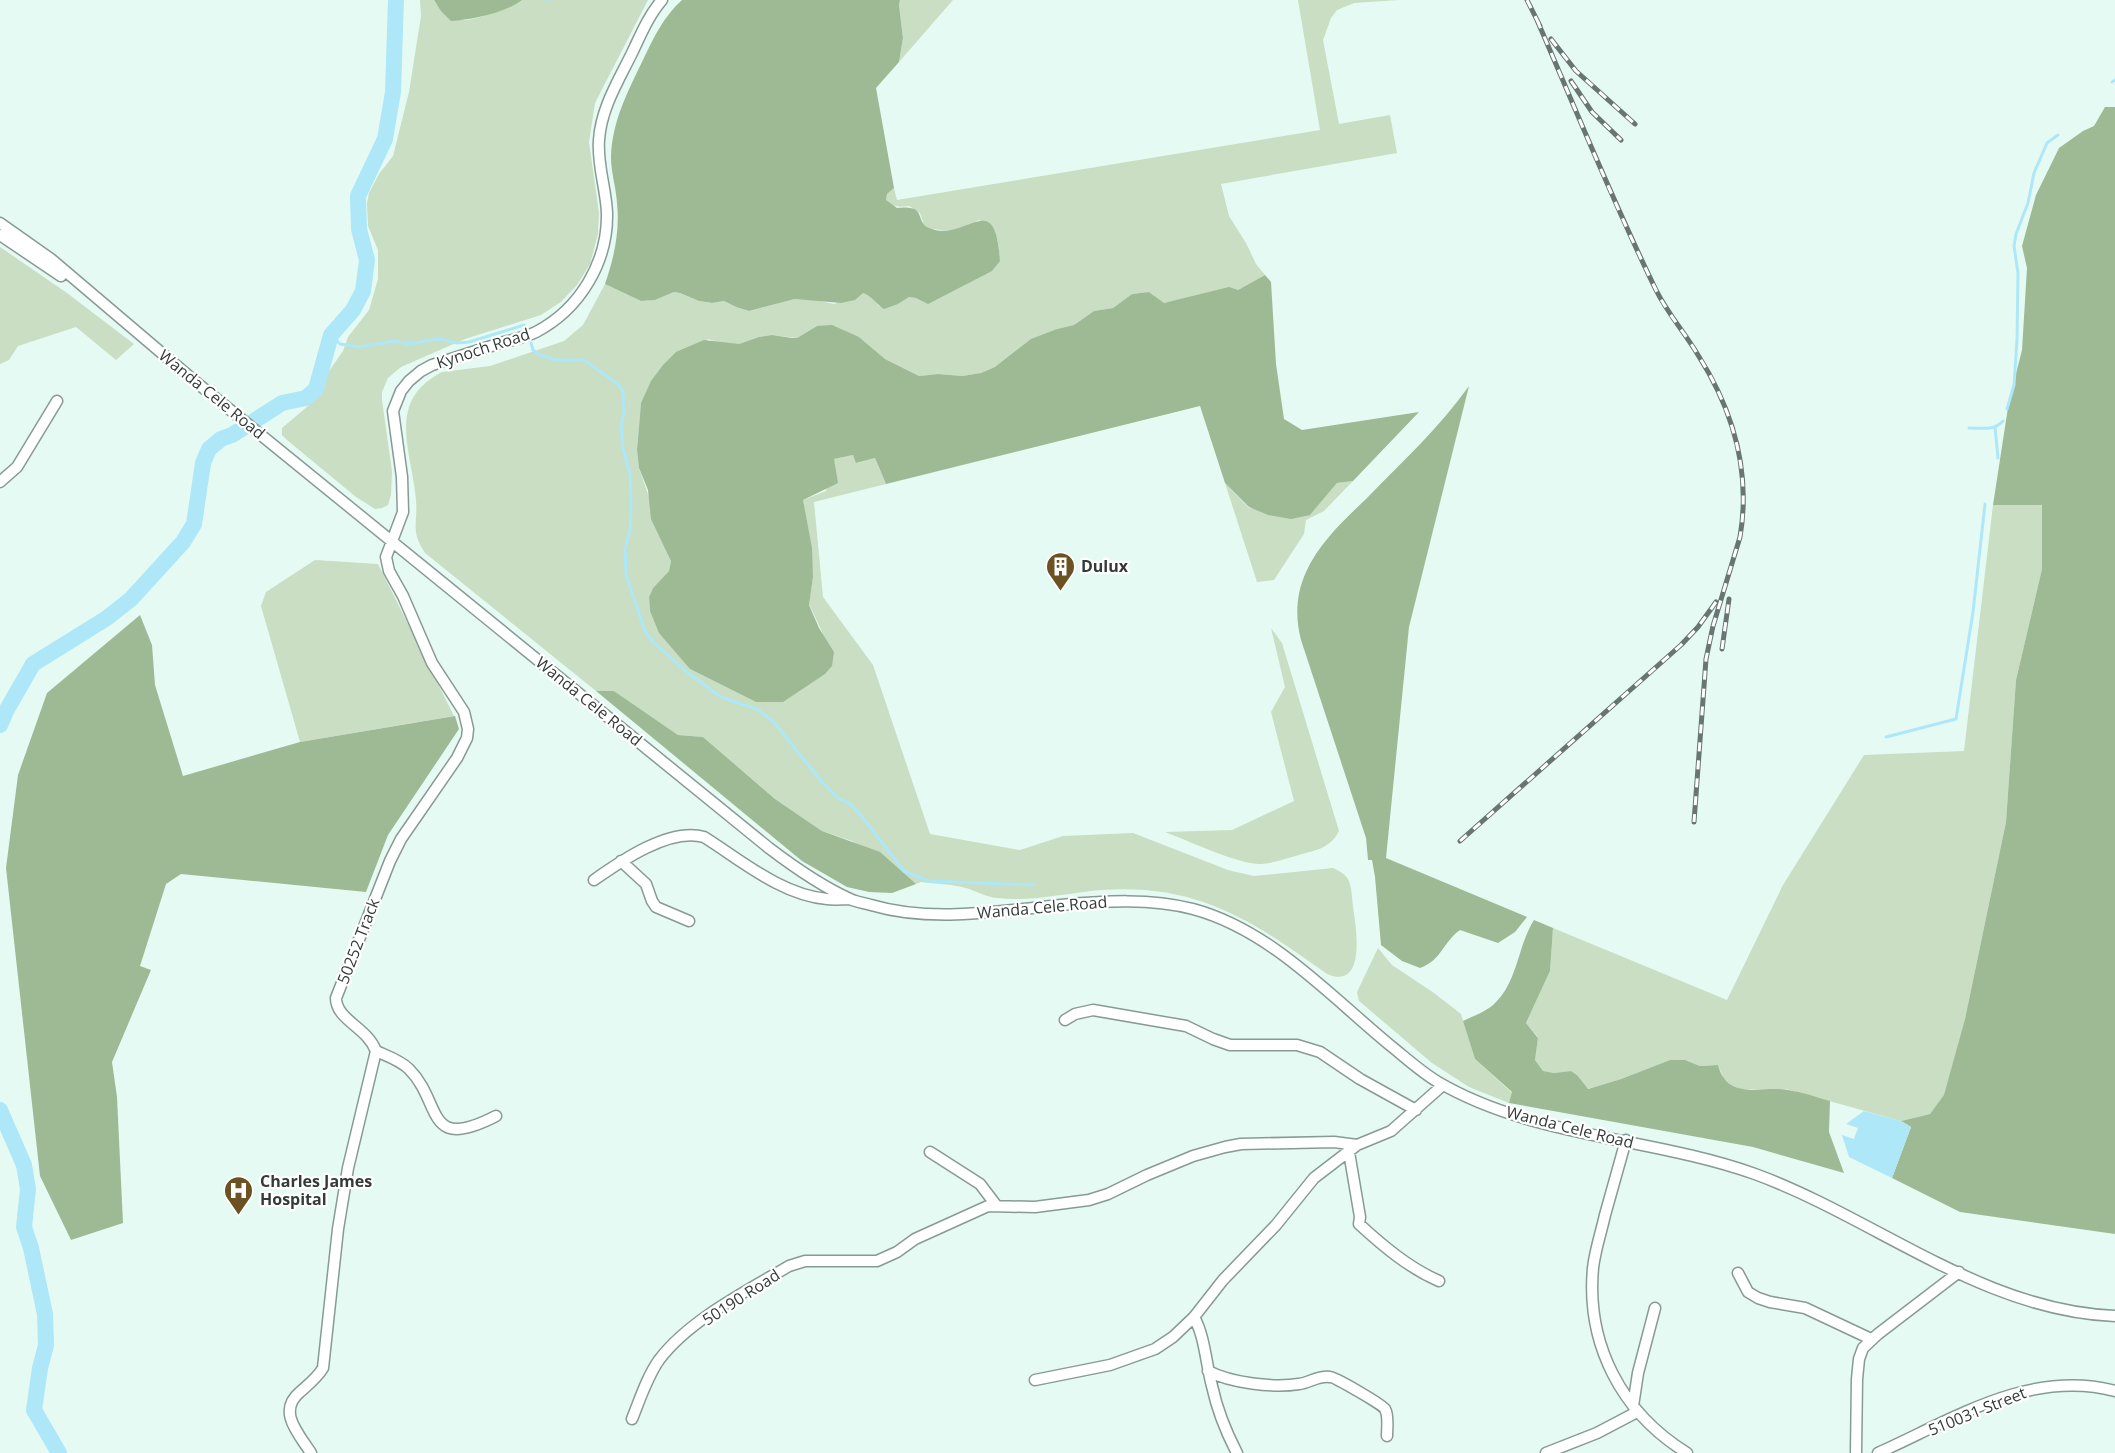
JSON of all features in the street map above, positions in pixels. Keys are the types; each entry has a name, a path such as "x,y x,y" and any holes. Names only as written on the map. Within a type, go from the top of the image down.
{"street":[{"name":"Kynoch Road","path":"392,542 402,512 402,477 393,411 401,391 421,371 432,365 535,333 575,302 597,268 603,250 607,220 599,151 603,116 645,27 662,0"},
{"name":"Wanda Cele Road","path":"0,222 51,259 82,288 197,383 769,848 792,866 850,899 885,909 925,914 991,912 1119,901 1151,902 1194,909 1238,927 1274,949 1414,1065 1472,1099 1525,1118 1721,1163 1754,1174 1796,1191 1959,1272 2014,1296 2049,1308 2115,1316"},
{"name":"Wanda Cele Road","path":"0,235 82,288"},
{"path":"0,482 17,467 57,401"},
{"name":"50252 Track","path":"376,1051 370,1038 341,1012 336,998 393,855 401,839 460,753 467,738 468,729 464,712 432,663 403,596 389,571 386,556 392,542"},
{"path":"594,880 636,853 670,839 693,834 704,837 762,874 788,887 826,899 850,899"},
{"path":"621,861 646,884 651,901 656,907 689,921"},
{"path":"1065,1020 1075,1014 1093,1010 1186,1026 1230,1045 1286,1044 1307,1047 1320,1052 1360,1079 1416,1110"},
{"path":"311,1453 295,1427 288,1408 296,1395 313,1381 323,1368 348,1168 376,1051 407,1067 419,1083 432,1112 443,1125 459,1128 496,1116"},
{"path":"1035,1380 1110,1365 1155,1348 1173,1337 1194,1317 1208,1298 1276,1225 1314,1178 1353,1148 1391,1131 1443,1084"},
{"path":"1626,1140 1597,1246 1593,1270 1594,1312 1599,1340 1607,1363 1635,1409 1655,1430 1687,1453"},
{"path":"930,1152 980,1184 996,1205 1035,1208 1089,1200 1108,1194 1193,1156 1225,1147 1241,1144 1334,1142 1353,1148"},
{"path":"1353,1148 1359,1224 1411,1265 1439,1281"},
{"name":"50190 Road","path":"632,1419 652,1372 659,1360 677,1341 705,1319 766,1279 789,1266 805,1261 877,1262 897,1252 915,1239 972,1211 996,1205"},
{"path":"1856,1453 1857,1379 1861,1353 1870,1339 1959,1272"},
{"path":"1738,1274 1748,1292 1758,1298 1805,1308 1870,1339"},
{"path":"1635,1409 1638,1373 1655,1308"},
{"path":"1194,1317 1220,1412 1237,1453"},
{"path":"1208,1371 1229,1380 1286,1385 1306,1383 1323,1376 1333,1377 1385,1408 1387,1436"},
{"name":"510031 Street","path":"1878,1453 2011,1394 2054,1386 2095,1387 2115,1391"},
{"path":"1550,1452 1597,1433 1635,1409"}],"green space":[{"path":"420,0 434,0 447,14 464,20 494,13 522,0 648,0 595,103 589,142 599,213 598,234 590,264 577,285 561,302 541,315 465,339 401,367 388,378 382,392 382,400 392,471 391,495 388,505 375,509 356,497 287,440 282,435 282,428 315,400 327,374 343,351 348,337 369,310 378,279 378,250 368,226 367,203 369,193 379,174 393,156 409,92 421,16"},
{"path":"434,0 522,0 507,9 488,15 451,21"},
{"path":"682,0 900,0 903,38 899,62 876,88 894,188 887,194 886,200 897,208 913,208 925,225 942,231 985,221 992,226 997,238 1000,261 992,271 928,304 909,297 884,309 863,293 855,300 841,303 795,299 749,311 724,301 712,303 699,301 674,292 655,300 641,301 605,284 617,234 618,213 611,157 617,120 654,37 669,14"},
{"path":"900,0 953,0 899,62 903,38"},
{"path":"1298,0 1399,0 1354,3 1337,10 1331,18 1323,40 1339,124 1390,115 1397,153 1221,184 1229,216 1256,264 1265,275 1238,290 1163,303 1149,292 1132,294 1113,308 1094,311 1074,325 1057,329 995,367 981,373 962,376 938,374 919,376 885,359 859,337 817,326 797,338 772,335 739,344 724,344 708,339 641,403 637,450 639,468 671,561 669,571 653,588 649,597 650,611 690,669 756,702 823,634 809,604 813,577 803,500 826,491 834,459 853,455 857,463 875,458 886,484 814,502 823,597 873,665 930,834 1020,850 1063,836 1133,833 1228,870 1254,876 1333,868 1348,879 1352,893 1357,941 1354,965 1348,973 1340,977 1327,974 1249,922 1196,900 1167,893 1136,889 1101,890 1010,899 997,898 955,886 921,882 916,884 852,841 822,831 775,799 703,737 678,735 614,691 596,691 425,553 416,533 416,500 406,429 413,397 424,384 442,372 490,366 564,341 583,325 605,284 641,301 655,300 674,292 699,301 712,303 724,301 749,311 795,299 834,304 863,293 870,295 879,306 898,304 909,297 916,298 1000,261 996,236 986,224 979,220 955,231 930,229 924,225 920,213 909,206 894,206 886,200 887,194 894,188 897,200 1320,130"},
{"path":"2105,107 2115,107 2115,1234 1960,1212 1892,1178 1911,1127 1901,1121 1930,1114 1944,1095 1965,1019 2006,822 2016,680 2042,569 2042,505 1993,505 2009,401 2022,350 2027,268 2022,246 2036,195 2059,148 2094,126"},
{"path":"0,247 67,293 134,344 116,360 76,327 18,346 9,360 0,364"},
{"path":"1265,275 1271,282 1276,364 1284,419 1302,430 1419,412 1353,481 1337,483 1310,515 1291,519 1268,515 1249,507 1225,483 1200,406 886,484 875,458 856,463 853,455 834,459 838,483 803,500 812,548 813,577 809,605 819,628 834,652 832,666 825,674 783,702 756,702 690,669 659,633 650,611 649,597 653,588 669,571 671,561 651,519 648,490 639,468 637,450 641,403 651,381 676,352 704,340 739,344 772,335 797,338 817,326 832,325 859,337 885,359 919,376 938,374 962,376 981,373 995,367 1031,339 1074,325 1094,311 1113,308 1132,294 1149,292 1164,303 1229,287 1238,290"},
{"path":"1469,386 1409,627 1386,858 1527,917 1515,932 1498,943 1460,930 1438,956 1420,968 1402,961 1381,945 1372,860 1368,860 1366,838 1301,640 1298,606 1300,589 1306,572 1318,551 1341,523 1433,430"},
{"path":"1353,481 1324,511 1306,520 1304,534 1274,580 1257,582 1225,483 1249,508 1310,515 1337,483"},
{"path":"1993,505 2042,505 2042,569 2016,680 2006,822 1965,1019 1945,1095 1930,1114 1901,1121 1786,1089 1740,1089 1724,1079 1718,1065 1700,1066 1685,1060 1670,1060 1587,1089 1577,1075 1571,1071 1554,1073 1543,1071 1535,1060 1538,1037 1526,1023 1550,971 1553,928 1727,1000 1783,885 1864,755 1964,751"},
{"path":"315,560 378,564 454,716 300,742 261,606 266,592"},
{"path":"140,615 152,645 155,685 183,776 300,742 455,716 459,729 388,835 366,892 181,874 166,884 140,966 151,970 112,1062 117,1097 123,1223 71,1240 40,1176 6,868 18,775 47,693"},
{"path":"1271,628 1282,643 1339,831 1332,841 1319,849 1261,864 1240,861 1165,832 1232,830 1294,801 1271,712 1285,687"},
{"path":"596,691 614,691 678,735 703,737 775,799 822,831 880,852 916,884 892,893 869,892 847,887 802,861"},
{"path":"1534,920 1553,928 1550,971 1526,1023 1538,1038 1535,1060 1543,1071 1554,1073 1571,1071 1588,1089 1670,1060 1685,1060 1700,1066 1718,1065 1723,1076 1730,1084 1738,1088 1788,1090 1830,1101 1829,1132 1844,1173 1753,1147 1509,1103 1512,1092 1475,1059 1463,1021 1483,1012 1501,996 1508,986"},
{"path":"1378,948 1392,965 1461,1014 1475,1059 1512,1093 1509,1103 1469,1087 1432,1063 1359,1001 1357,992"}],"water":[{"path":"1864,1111 1901,1121 1911,1127 1892,1178 1849,1157 1842,1135 1854,1139 1858,1128 1846,1124"}],"waterway":[{"path":"0,725 33,664 107,618 131,599 183,542 194,524 203,463 209,449 221,439 232,435 282,403 306,398 316,389 331,335 353,310 363,291 367,260 359,229 358,196 385,139 393,92 396,0"},
{"path":"2007,409 2014,385 2017,340 2018,273 2014,246 2016,234 2028,203 2034,173 2047,143 2058,135"},
{"path":"331,335 340,344 359,347 395,341 408,344 439,339 457,343 469,342 524,325 525,327"},
{"path":"531,343 533,350 538,354 556,360 584,360 619,385 623,392 624,412 621,426 623,448 630,474 631,505 630,530 625,550 626,575 645,631 653,642 718,695 757,709 773,721 822,782 838,798 850,804 859,813 904,871 929,881 1034,885"},
{"path":"1969,428 1992,428 2003,421"},
{"path":"1995,427 1998,458"},
{"path":"1886,737 1956,719 1973,612 1985,504"},
{"path":"0,1110 24,1165 28,1189 24,1227 31,1248 45,1314 46,1345 34,1410 59,1453"}],"railway":[{"path":"1527,0 1540,26"},
{"path":"1537,20 1656,290 1698,355 1721,398 1730,420 1741,465 1743,513 1740,537 1713,626 1706,659 1694,822"},
{"path":"1551,39 1576,71 1635,124"},
{"path":"1571,81 1592,112 1621,140"},
{"path":"1722,649 1729,599"},
{"path":"1460,841 1681,645 1698,627 1716,602"}],"place":[{"name":"Dulux","path":"1060,592"},
{"name":"Charles James Hospital","path":"239,1216"}]}
